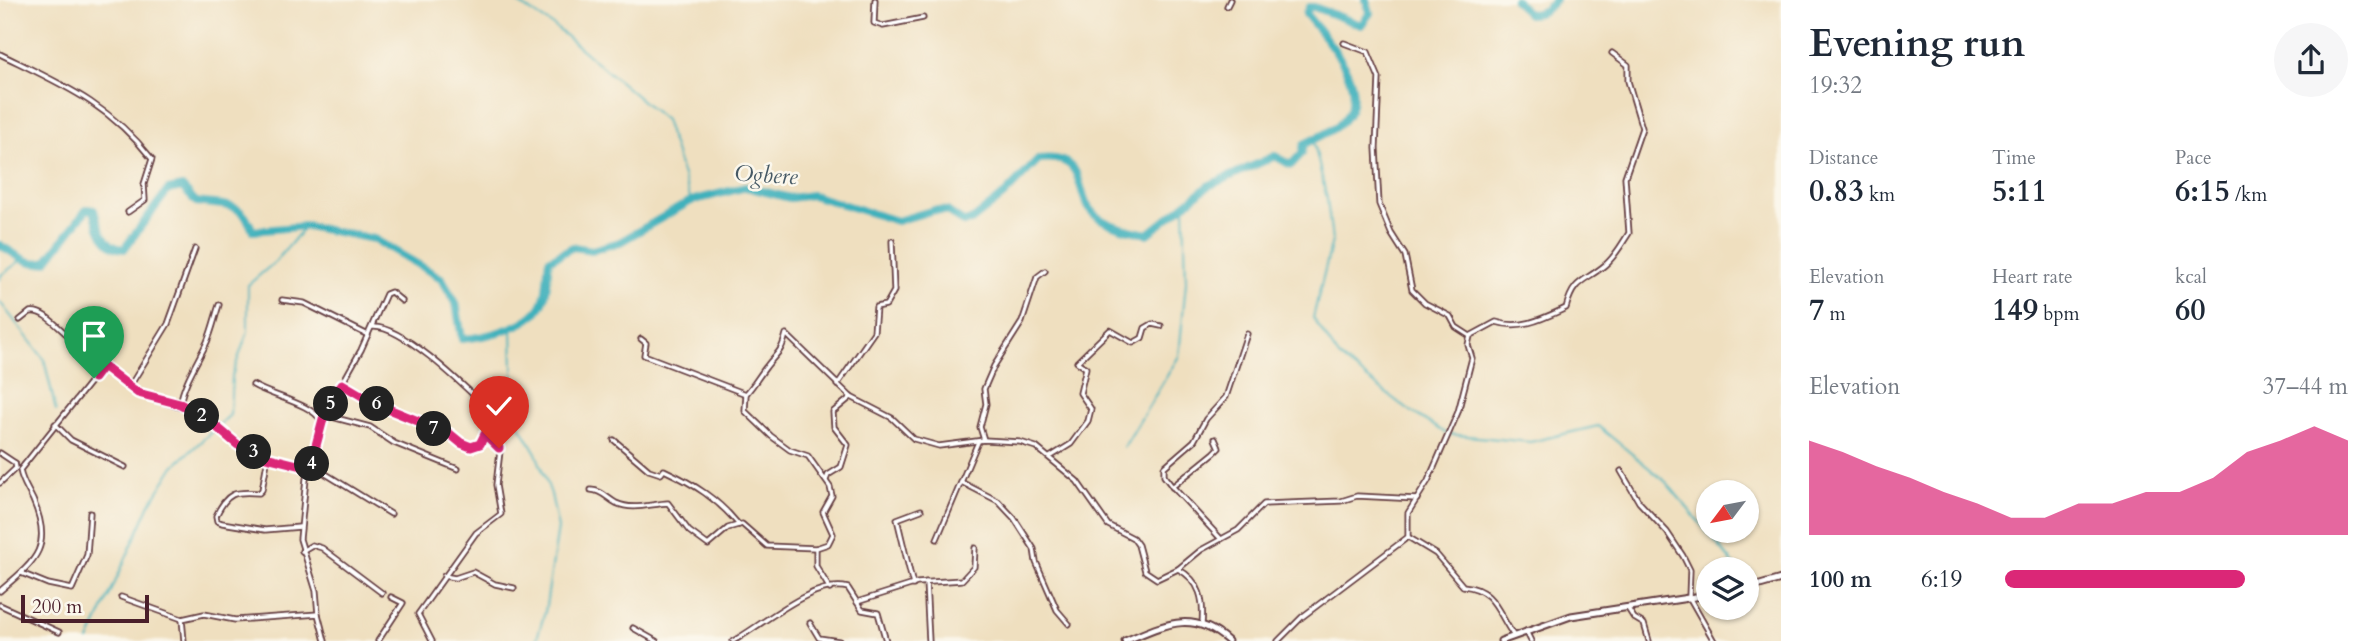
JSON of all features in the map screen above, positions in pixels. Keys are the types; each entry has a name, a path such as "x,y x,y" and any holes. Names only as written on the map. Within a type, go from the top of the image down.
{"street":[{"path":"875,0 874,23 883,26 923,18"},
{"path":"1227,6 1230,0"},
{"path":"1344,43 1368,52 1379,79 1376,148 1379,204 1391,233 1405,255 1412,290 1425,303 1451,316 1456,327 1470,336"},
{"path":"1408,537 1408,513 1428,481 1458,412 1472,358 1468,345 1470,336 1496,322 1511,327 1539,321 1566,308 1570,290 1585,276 1604,266 1629,233 1625,177 1642,128 1628,81 1628,65 1612,53"},
{"path":"0,54 99,105 131,133 152,159 146,172 145,200 128,212"},
{"path":"837,385 874,332 876,307 886,306 894,291 892,241"},
{"path":"130,386 168,324 195,249"},
{"path":"937,539 982,440 981,415 986,404 984,389 1022,321 1037,277 1045,271"},
{"path":"325,641 318,614 316,591 302,551 300,527 310,468 323,421 372,327 386,294 391,292 402,301"},
{"path":"282,300 304,303 368,335"},
{"path":"180,404 185,384 209,338 211,321 219,305"},
{"path":"20,320 30,312 41,314 95,353 103,366 146,396 180,404 218,427 234,443 270,459 310,468 366,496 391,514"},
{"path":"1050,457 1070,444 1088,421 1091,409 1080,393 1086,368 1077,362 1110,330 1133,343 1142,338 1145,328 1152,324 1161,326"},
{"path":"372,327 389,330 428,355 450,377 464,385 492,410 503,423 493,439"},
{"path":"591,490 598,490 613,502 632,508 668,503 689,531 708,545 728,528 739,525 749,527 767,546 816,548 828,544 833,534 824,512 832,496 826,482 808,456 790,450 745,411 746,394 760,379 766,367 782,352 786,334 851,397 892,418 914,439 939,446 982,440 1020,442 1036,447 1077,481 1108,525 1133,538 1138,545 1145,571 1157,579 1178,569 1238,530 1264,504 1340,501 1357,496 1417,499"},
{"path":"1221,540 1172,487 1164,476 1164,467 1194,441 1206,419 1226,397 1247,334"},
{"path":"641,339 646,343 644,355 659,363 746,394"},
{"path":"20,470 103,366"},
{"path":"342,384 376,404 421,420 468,446 480,444 485,434 493,439 500,451 496,485 501,514 476,533 418,614 433,640"},
{"path":"253,385 271,396 306,407 323,421"},
{"path":"826,482 827,476 841,467 848,445 834,427 833,412 851,397"},
{"path":"323,421 332,417 370,427 394,443 458,469"},
{"path":"55,424 71,440 125,467"},
{"path":"1172,487 1219,448 1215,439"},
{"path":"614,440 649,470 661,474 664,470 697,485 727,510 739,525"},
{"path":"0,453 20,470 43,534 42,547 35,560 0,591"},
{"path":"270,459 267,462 262,490 259,493 238,490 233,493 220,509 216,520 265,530 300,527"},
{"path":"0,482 16,468 15,463"},
{"path":"1621,471 1639,502 1667,532 1683,556 1690,570 1689,597 1714,641"},
{"path":"963,483 998,502 1014,518 1034,549 1036,562 1057,610 1069,624"},
{"path":"913,584 897,519 921,510"},
{"path":"21,573 48,584 72,589 87,555 90,513"},
{"path":"1408,537 1436,554 1462,586 1478,587 1492,596 1514,636"},
{"path":"1278,641 1302,617 1408,537"},
{"path":"302,551 312,545 322,548 382,593"},
{"path":"816,548 816,566 830,589"},
{"path":"857,602 913,584 962,580 974,567 975,548"},
{"path":"1178,569 1190,575 1204,601 1202,624"},
{"path":"444,576 455,578 473,572 495,584 514,589"},
{"path":"1759,585 1781,579"},
{"path":"926,582 929,641"},
{"path":"733,641 768,621 793,601 830,589 848,588 862,610 878,613 886,641"},
{"path":"1501,641 1571,615 1696,596"},
{"path":"121,597 182,619 204,614 235,620 318,614"},
{"path":"378,641 403,604 391,597"},
{"path":"0,605 59,632"},
{"path":"1627,607 1634,618 1644,624 1649,641"},
{"path":"182,619 184,641"},
{"path":"1125,641 1164,625 1188,621 1212,627 1228,641"},
{"path":"810,623 819,638 839,641"},
{"path":"633,628 656,641"},
{"path":"1526,631 1531,641"}],"waterway":[{"path":"513,0 554,26 665,120 691,201"},
{"name":"Ogbere","path":"0,245 28,261 47,261 87,209 94,210 100,230 107,241 124,249 168,190 182,187 196,202 237,209 253,231 306,226 374,239 441,278 456,303 462,339 497,333 532,316 544,299 549,260 573,247 592,250 620,242 691,201 746,187 790,198 812,195 897,221 934,210 947,211 963,222 971,221 1004,195 1039,159 1055,159 1066,162 1074,169 1088,207 1095,215 1114,225 1148,234 1208,186 1275,156 1291,165 1302,153 1304,144 1329,132 1342,122 1351,109 1353,95 1350,80 1335,51 1306,14 1309,7 1314,7 1361,25 1370,13 1366,0"},
{"name":"Ogbere","path":"1515,0 1528,14 1543,11 1555,0"},
{"path":"1313,139 1327,199 1332,241 1313,318 1339,357 1407,409 1447,434 1530,442 1598,426 1666,482 1728,557"},
{"path":"1124,447 1179,356 1186,282 1184,204"},
{"path":"89,641 150,504 174,466 230,415 232,376 248,331 248,285 275,262 306,226"},
{"path":"0,280 1,275 23,259"},
{"path":"0,302 44,359 56,411"},
{"path":"512,327 514,415 536,453 551,494 558,528 545,612 536,641"}],"route":[{"path":"94,378 103,366 138,393 180,404 206,418 238,445 270,459 289,461 310,468 323,419 342,384 347,384 376,404 421,420 468,446 475,447 480,444 485,434 493,439 499,448"}]}
